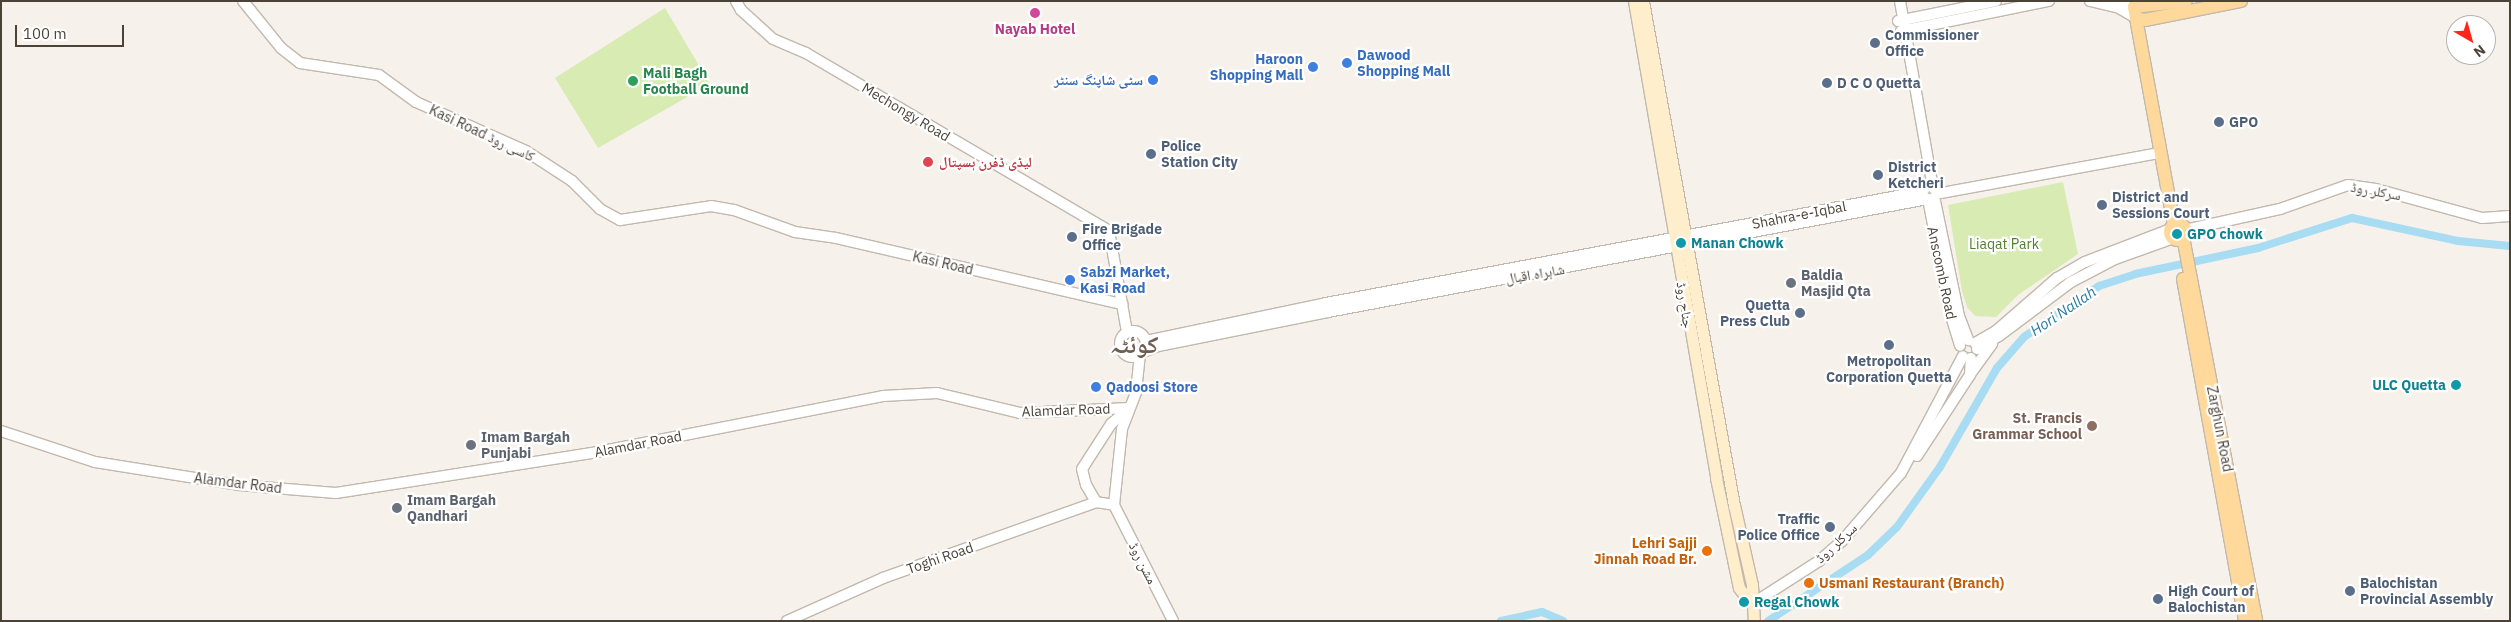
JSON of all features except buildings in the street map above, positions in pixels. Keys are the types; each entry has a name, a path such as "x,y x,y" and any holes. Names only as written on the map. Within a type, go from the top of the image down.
{"main road":[{"name":"جناح روڈ","path":"1634,1 1675,244 1739,588 1753,613"},
{"name":"جناح روڈ","path":"1642,1 1734,504 1752,585 1753,613"},
{"path":"2139,13 2186,1"},
{"path":"2139,13 2241,1"},
{"name":"Zarghun Road","path":"2139,13 2160,153 2178,232"},
{"name":"Zarghun Road","path":"2139,13 2236,547 2245,621"},
{"name":"Zarghun Road","path":"2236,547 2256,621"}],"street":[{"name":"Kasi Road کاسی روڈ","path":"243,1 281,48 300,63 379,75 416,102 526,151 572,181 600,209 620,220 711,206 765,219"},
{"name":"Mechongy Road","path":"736,1 741,10 773,39 806,53 1109,231 1122,304"},
{"name":"Anscomb Road","path":"1894,1 1901,26 1930,194 1959,316 1970,344 1967,357"},
{"name":"Anscomb Road","path":"1900,1 1901,26"},
{"path":"1901,26 1996,1"},
{"path":"1901,26 2049,1"},
{"path":"2090,1 2139,13"},
{"path":"2121,1 2139,13"},
{"name":"Shahra-e-Iqbal","path":"1675,244 1930,194 2160,153"},
{"name":"سرکلر روڈ","path":"1970,344 1996,330 2057,278 2086,262 2178,232 2280,209 2348,185 2376,188 2482,218 2510,216"},
{"name":"Kasi Road","path":"765,219 795,232 836,238 1122,304"},
{"name":"سرکلر روڈ","path":"1970,344 1999,336 2071,282 2178,232"},
{"name":"شاہراہ اقبال","path":"1146,341 1214,326 1675,244"},
{"name":"شاہراہ اقبال","path":"1141,354 1158,346 1675,244"},
{"path":"1122,304 1127,332 1120,342 1121,350 1132,357 1141,354"},
{"path":"1127,332 1138,332 1146,341 1141,354 1136,392 1129,408 1121,438 1114,504 1096,502 1086,485 1082,469 1111,424 1129,408"},
{"path":"1970,375 1999,336"},
{"path":"1967,357 1970,344"},
{"name":"سرکلر روڈ","path":"1905,467 1967,357"},
{"name":"سرکلر روڈ","path":"1753,613 1842,541 1905,467 1915,459 1970,375 1967,357"},
{"name":"Alamdar Road","path":"1,431 95,462 238,485 336,493 603,451 883,396 937,393 1020,413 1129,408"},
{"name":"Toghi Road","path":"787,621 883,578 1096,502"},
{"name":"مشن روڈ","path":"1114,504 1172,621"}],"green space":[{"name":"Mali Bagh Football Ground","path":"665,8 710,84 598,148 555,78"},
{"name":"Liaqat Park","path":"2063,182 2078,254 2018,295 1996,317 1975,316 1967,307 1962,291 1948,205"}],"waterway":[{"name":"Hori Nallah","path":"1768,621 1868,555 1897,527 1940,467 1997,368 2024,337 2099,286 2135,274 2258,248 2352,218 2458,241 2510,246"},
{"name":"Hori Nallah","path":"1501,621 1542,612 1563,621"}],"place":[{"name":"Nayab Hotel","path":"1035,13"},
{"name":"Commissioner Office","path":"1875,43"},
{"name":"Dawood Shopping Mall","path":"1347,63"},
{"name":"Haroon Shopping Mall","path":"1313,67"},
{"name":"سٹی شاپنگ سنٹر","path":"1153,80"},
{"name":"Mali Bagh Football Ground","path":"633,81"},
{"name":"D C O Quetta","path":"1827,83"},
{"name":"GPO","path":"2219,122"},
{"name":"Police Station City","path":"1151,154"},
{"name":"لیڈی ڈفرن ہسپتال","path":"928,162"},
{"name":"District Ketcheri","path":"1878,175"},
{"name":"District and Sessions Court","path":"2102,205"},
{"name":"GPO chowk","path":"2177,234"},
{"name":"Fire Brigade Office","path":"1072,237"},
{"name":"Manan Chowk","path":"1681,243"},
{"name":"Sabzi Market, Kasi Road","path":"1070,280"},
{"name":"Baldia Masjid Qta","path":"1791,283"},
{"name":"Quetta Press Club","path":"1800,313"},
{"name":"Metropolitan Corporation Quetta","path":"1889,345"},
{"name":"ULC Quetta","path":"2456,385"},
{"name":"Qadoosi Store","path":"1096,387"},
{"name":"St. Francis Grammar School","path":"2092,426"},
{"name":"Imam Bargah Punjabi","path":"471,445"},
{"name":"Imam Bargah Qandhari","path":"397,508"},
{"name":"Traffic Police Office","path":"1830,527"},
{"name":"Lehri Sajji Jinnah Road Br.","path":"1707,551"},
{"name":"Usmani Restaurant (Branch)","path":"1809,583"},
{"name":"Balochistan Provincial Assembly","path":"2350,591"},
{"name":"High Court of Balochistan","path":"2158,599"},
{"name":"Regal Chowk","path":"1744,602"}],"district":[{"name":"کوئٹہ","path":"1134,345"}]}
